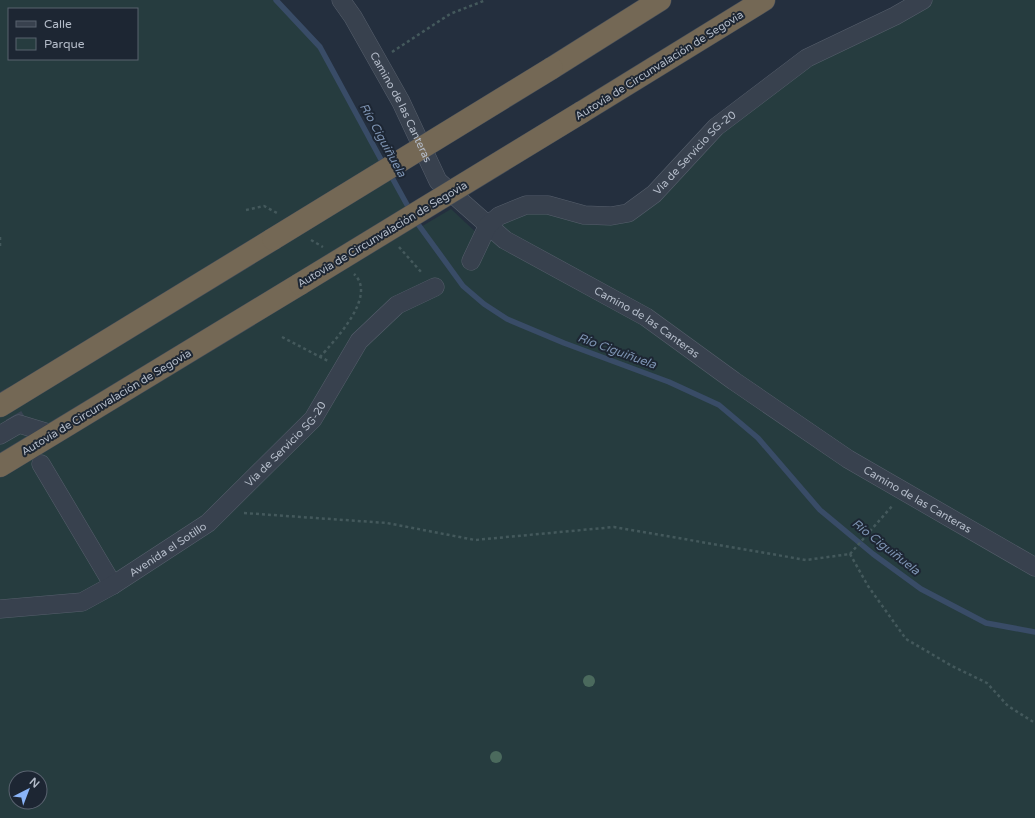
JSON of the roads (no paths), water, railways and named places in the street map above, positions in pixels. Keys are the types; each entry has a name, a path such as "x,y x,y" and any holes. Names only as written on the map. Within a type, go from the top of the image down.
{"highway":[{"path":"0,406 552,68 660,0"},
{"name":"Autovía de Circunvalación de Segovia","path":"0,466 764,0"}],"street":[{"name":"Camino de las Canteras","path":"341,0 401,102 438,181 505,240 646,317 734,381 848,459 1035,567"},
{"name":"Vía de Servicio SG-20","path":"488,225 499,216 526,205 548,205 584,215 611,216 628,213 654,194 716,127 807,58 895,16 923,0"},
{"path":"471,261 488,225"},
{"name":"Vía de Servicio SG-20","path":"220,511 313,419 359,341 397,305 435,286"},
{"path":"0,435 19,424 52,434"},
{"path":"41,464 113,585"},
{"name":"Avenida el Sotillo","path":"0,609 82,602 113,585 208,523 220,511"}],"waterway":[{"name":"Río Ciguiñuela","path":"276,0 320,47 384,165"},
{"name":"Río Ciguiñuela","path":"389,172 411,212"},
{"name":"Río Ciguiñuela","path":"415,220 463,286 484,304 507,319 564,343 669,382 719,405 758,438 820,510 873,554 921,589 986,623 1035,632"}],"tunnel":[{"path":"0,392 38,458"}]}
